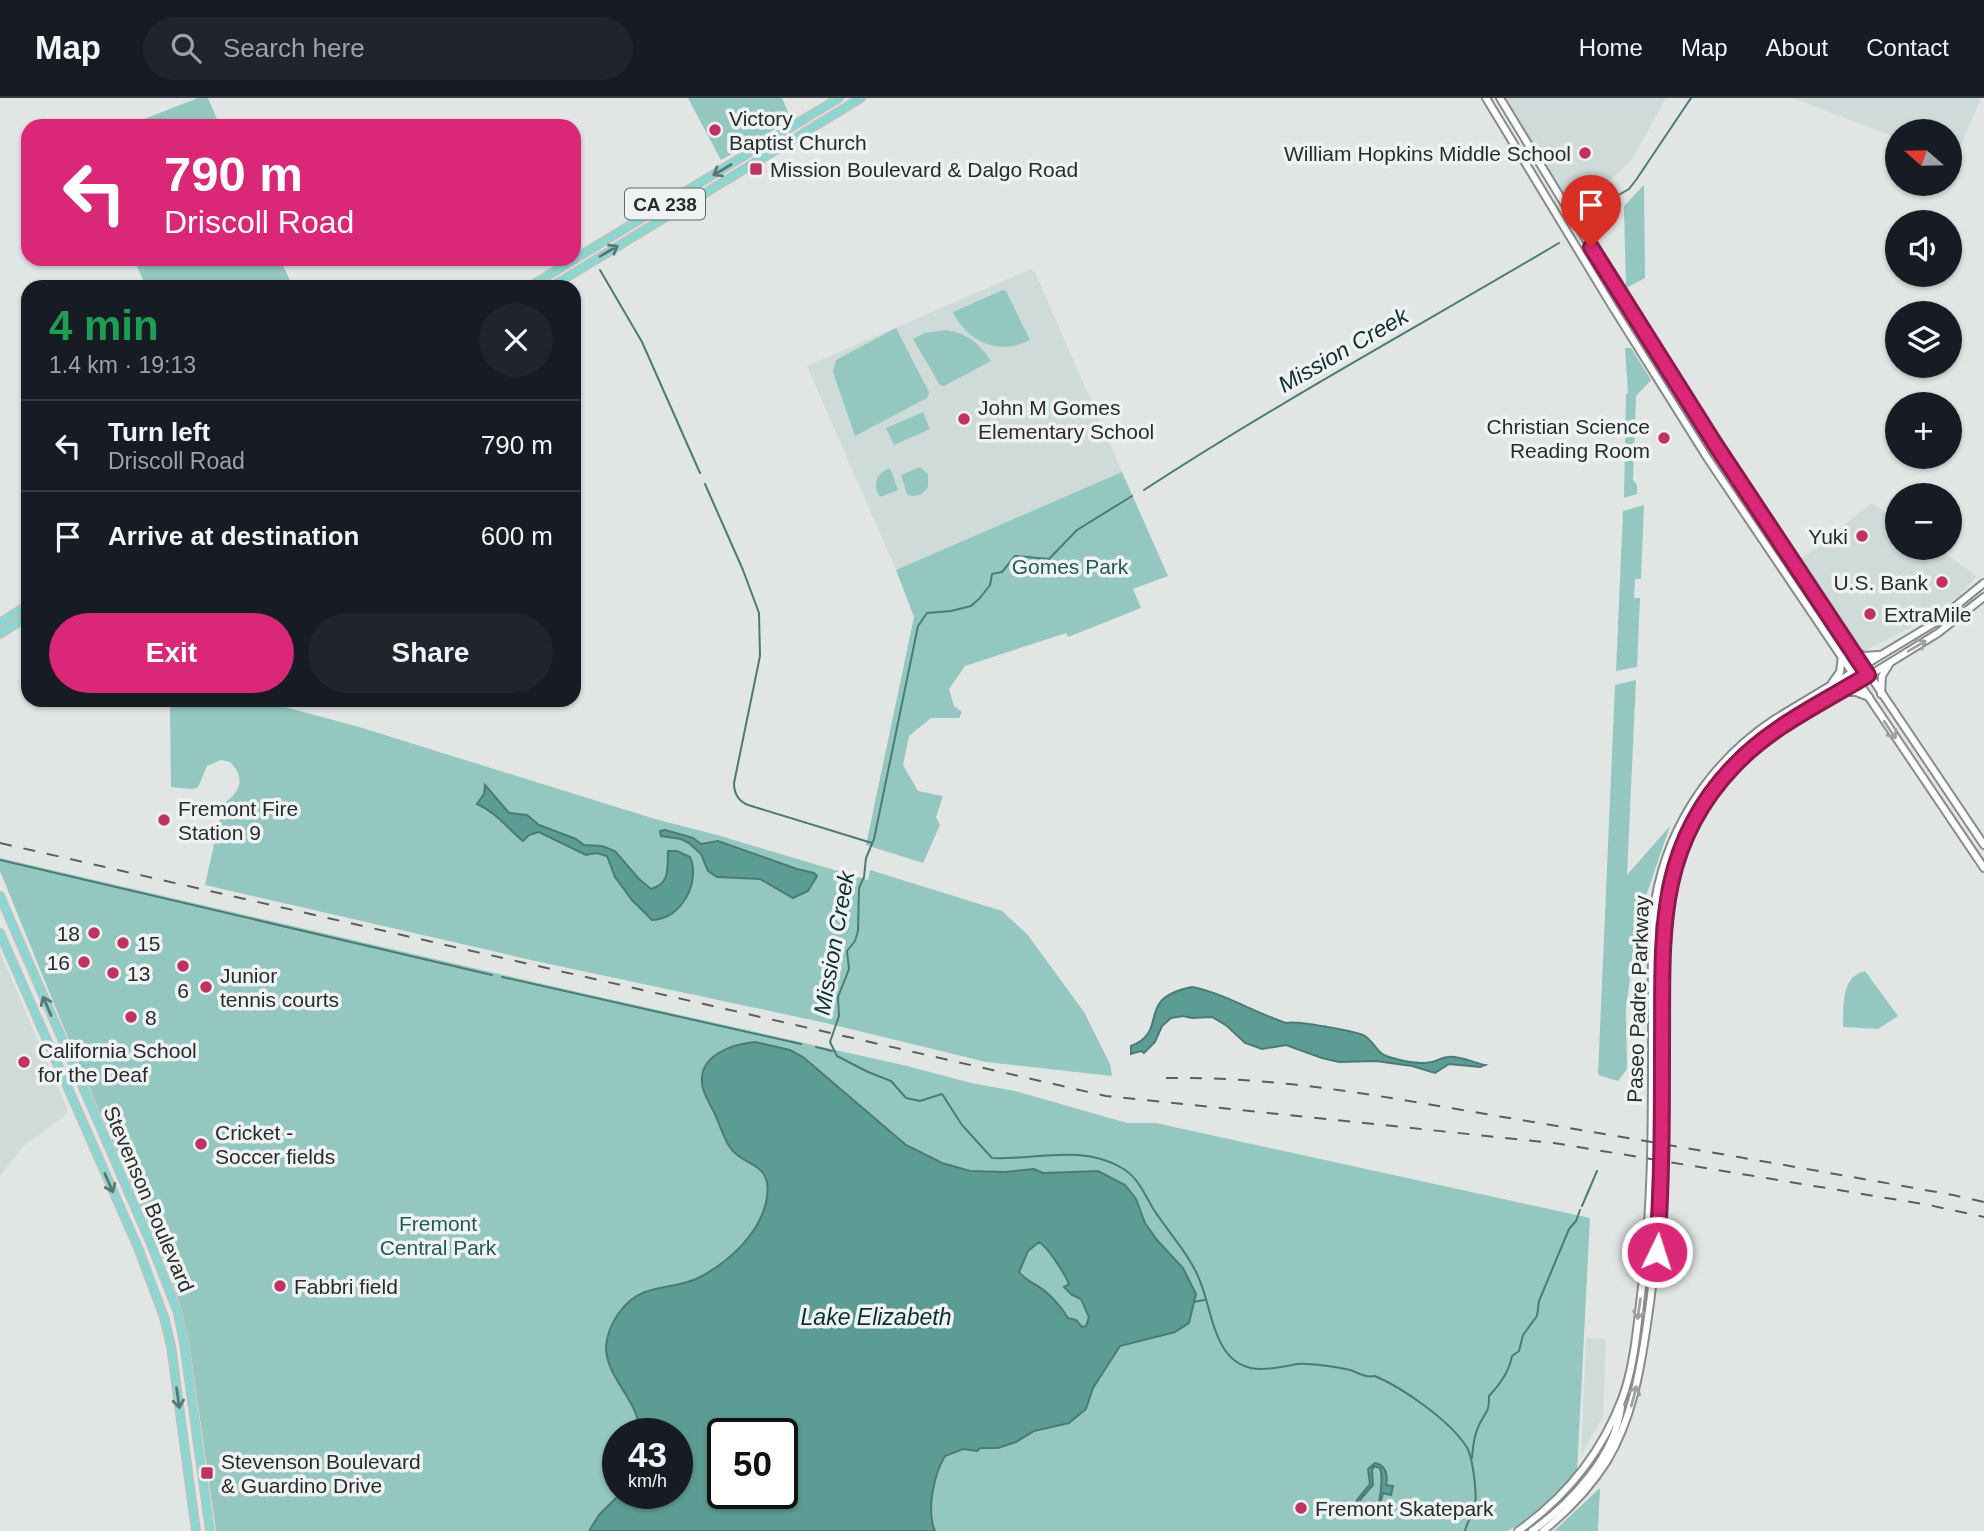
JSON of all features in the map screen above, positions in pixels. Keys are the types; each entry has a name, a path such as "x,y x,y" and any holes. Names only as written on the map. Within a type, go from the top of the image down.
{"main road":[{"name":"CA 238","path":"581,255 839,98"},
{"name":"CA 238","path":"562,280 861,98"},
{"path":"1486,98 1707,459 1984,868"},
{"path":"1500,98 1628,308 1715,444 1984,845"},
{"name":"CA 238","path":"540,280 563,266"},
{"name":"Paseo Padre Parkway","path":"1518,1531 1552,1505 1588,1464 1606,1434 1622,1398 1637,1326 1647,1241 1651,1168 1653,929 1660,880 1681,823 1696,796 1718,768 1760,730 1943,617 1984,583"},
{"name":"Paseo Padre Parkway","path":"1543,1531 1580,1496 1608,1459 1631,1406 1639,1379 1653,1289 1660,1203 1663,930 1667,897 1676,861 1690,827 1709,796 1733,766 1760,742 1938,633 1984,597"},
{"path":"0,623 21,610"},
{"path":"0,634 21,620"},
{"path":"1852,650 1864,656 1884,654"},
{"path":"1830,686 1840,672 1842,656"},
{"path":"1881,694 1882,676 1892,660"},
{"path":"1840,692 1856,692 1869,698"},
{"path":"1660,880 1658,919 1663,930"},
{"name":"Stevenson Boulevard","path":"0,896 151,1244 178,1313 210,1531"},
{"name":"Stevenson Boulevard","path":"0,933 139,1250 164,1317 171,1346 196,1531"},
{"path":"1532,1531 1565,1504 1592,1470 1617,1427 1622,1398"}],"shaded area":[{"name":"William Hopkins Middle School","path":"1504,98 1666,98 1633,158 1578,215 1569,199 1560,197"},
{"path":"1793,98 1981,98 1962,143 1962,119 1885,119 1885,133"},
{"name":"John M Gomes Elementary School","path":"1031,269 1035,272 1122,472 896,570 807,366"},
{"path":"1872,503 1885,512 1885,560 1954,560 1977,576 1959,596 1912,627 1864,651 1801,559"},
{"name":"California School for the Deaf","path":"0,952 67,1112 23,1146 0,1176"},
{"path":"1586,1338 1606,1339 1603,1416 1581,1456"}],"green space":[{"path":"198,98 208,98 217,119 144,119"},
{"path":"688,98 782,98 790,117 782,125 721,160"},
{"path":"1644,185 1645,278 1626,288 1624,206"},
{"path":"137,266 283,266 290,280 143,280"},
{"path":"1006,291 1030,340 1007,347 985,343 976,338 959,322 953,312"},
{"path":"896,328 929,392 927,398 855,436 833,372 836,360"},
{"path":"946,330 972,340 991,361 944,386 940,385 913,339 925,333"},
{"path":"1625,348 1631,348 1651,380 1636,396 1633,480 1637,485 1637,494 1624,498 1628,393"},
{"path":"923,412 930,429 894,445 886,428"},
{"path":"920,467 928,474 928,487 922,494 907,494 901,475"},
{"path":"890,468 898,490 880,497 876,488 877,480 881,473"},
{"name":"Gomes Park","path":"1122,472 1168,576 1133,589 1141,608 1068,637 1066,633 965,666 949,689 954,706 962,712 959,718 931,718 909,736 903,765 918,791 943,796 936,817 940,825 923,863 866,845 914,617 896,570"},
{"path":"1644,505 1641,579 1635,579 1634,598 1640,598 1637,667 1616,671 1623,511"},
{"path":"1636,680 1627,875 1670,826 1647,893 1644,917 1638,917 1626,1008 1627,1069 1618,1081 1598,1075 1615,685"},
{"path":"170,707 285,707 359,727 655,819 868,880 870,870 1002,911 1027,934 1084,1012 1110,1064 1112,1076 986,1062 826,1023 540,962 205,885 223,804 234,795 240,779 230,762 221,760 207,766 196,788 171,787"},
{"name":"Fremont Central Park","path":"0,858 1015,1091 1127,1123 1156,1123 1590,1218 1577,1473 1532,1516 1508,1531 216,1531 189,1342 180,1304 164,1260 74,1053 0,871"},
{"path":"1865,971 1898,1016 1878,1029 1843,1027 1847,986 1857,974"},
{"path":"1600,1488 1598,1531 1554,1531"}],"water":[{"path":"485,785 509,813 527,815 539,825 576,839 584,845 602,846 615,851 651,889 665,879 668,851 677,851 690,857 693,877 686,898 672,914 652,920 632,900 615,877 607,856 596,853 586,855 539,832 529,835 523,841 496,816 477,804 484,794"},
{"path":"660,831 693,838 701,844 718,841 817,876 808,891 793,898 760,879 717,877 708,871 701,854 689,843 661,836"},
{"path":"1192,987 1286,1023 1312,1024 1365,1036 1385,1056 1422,1063 1452,1057 1485,1065 1480,1067 1449,1064 1435,1073 1412,1066 1376,1061 1339,1062 1286,1045 1262,1049 1245,1043 1227,1026 1212,1017 1183,1016 1171,1018 1162,1026 1155,1042 1144,1053 1141,1051 1131,1054 1131,1046 1149,1032 1157,1007 1163,999 1174,992"},
{"name":"Lake Elizabeth","path":"755,1042 790,1050 803,1057 906,1145 942,1163 970,1171 1098,1171 1125,1185 1136,1199 1145,1223 1183,1268 1196,1294 1189,1323 1175,1332 1120,1346 1093,1388 1086,1409 1069,1423 1034,1431 1016,1442 998,1448 980,1448 977,1451 963,1449 945,1456 932,1493 931,1513 935,1531 589,1531 605,1509 693,1509 693,1418 637,1418 611,1368 606,1346 614,1321 630,1301 645,1292 690,1281 708,1273 731,1256 751,1235 764,1210 767,1197 765,1177 761,1170 729,1146 702,1083 706,1065 728,1048","holes":["1039,1242 1069,1284 1064,1287 1081,1299 1089,1317 1086,1326 1082,1327 1076,1320 1068,1318 1049,1295 1019,1272 1028,1251"]},
{"path":"1375,1463 1382,1466 1386,1474 1386,1485 1393,1486 1391,1495 1383,1493 1378,1511 1367,1516 1358,1510 1357,1500 1370,1484 1368,1469","holes":["1374,1466 1380,1468 1381,1489 1378,1505 1374,1510 1366,1512 1361,1508 1360,1500 1373,1485"]}],"waterway":[{"name":"Mission Creek","path":"1585,222 1598,207 1629,189 1691,98"},
{"name":"Mission Creek","path":"1144,490 1298,395 1559,243"},
{"path":"600,270 642,342 700,473"},
{"path":"705,484 759,613 760,656 734,783 736,794 748,805 872,843"},
{"name":"Mission Creek","path":"1132,496 1077,530 1049,559 1015,556 1002,572 992,574 990,585 971,606 927,613 918,626 874,839 859,888 858,931 855,941 847,951 849,969 838,997 839,1016 830,1042 837,1056 891,1081 906,1098 920,1101 942,1094 962,1125 992,1158 1074,1155 1107,1161 1128,1172 1137,1181 1191,1262 1218,1337 1233,1360 1261,1369 1309,1364 1375,1376 1399,1388 1449,1426 1466,1446 1475,1484 1475,1505 1465,1531"},
{"path":"0,860 492,975"},
{"path":"502,977 801,1044"},
{"path":"816,1047 832,1051"},
{"path":"1582,1206 1597,1171"},
{"path":"1472,1458 1475,1436 1488,1408 1489,1396 1504,1378 1512,1356 1519,1351 1523,1335 1537,1316 1539,1301 1569,1229 1580,1210"},
{"path":"1194,1302 1204,1300"}],"railway":[{"path":"0,843 1106,1096 1554,1143 1929,1205 1984,1217"},
{"path":"1166,1078 1293,1084 1377,1096 1984,1202"}],"place":[{"name":"Victory Baptist Church","path":"715,130"},
{"name":"William Hopkins Middle School","path":"1585,153"},
{"name":"Mission Boulevard & Dalgo Road","path":"756,169"},
{"name":"John M Gomes Elementary School","path":"964,419"},
{"name":"Christian Science Reading Room","path":"1664,438"},
{"name":"Yuki","path":"1862,536"},
{"name":"U.S. Bank","path":"1942,582"},
{"name":"ExtraMile","path":"1870,614"},
{"name":"Fremont Fire Station 9","path":"164,820"},
{"name":"18","path":"94,933"},
{"name":"15","path":"123,943"},
{"name":"16","path":"84,962"},
{"name":"6","path":"183,966"},
{"name":"13","path":"113,973"},
{"name":"Junior tennis courts","path":"206,987"},
{"name":"8","path":"131,1017"},
{"name":"California School for the Deaf","path":"24,1062"},
{"name":"Cricket - Soccer fields","path":"201,1144"},
{"name":"Fabbri field","path":"280,1286"},
{"name":"Stevenson Boulevard & Guardino Drive","path":"207,1473"},
{"name":"Fremont Skatepark","path":"1301,1508"}],"route":[{"path":"1591,247 1715,444 1868,675 1776,731 1733,766 1690,827 1676,861 1667,897 1663,933 1662,1141 1657,1252"}]}
